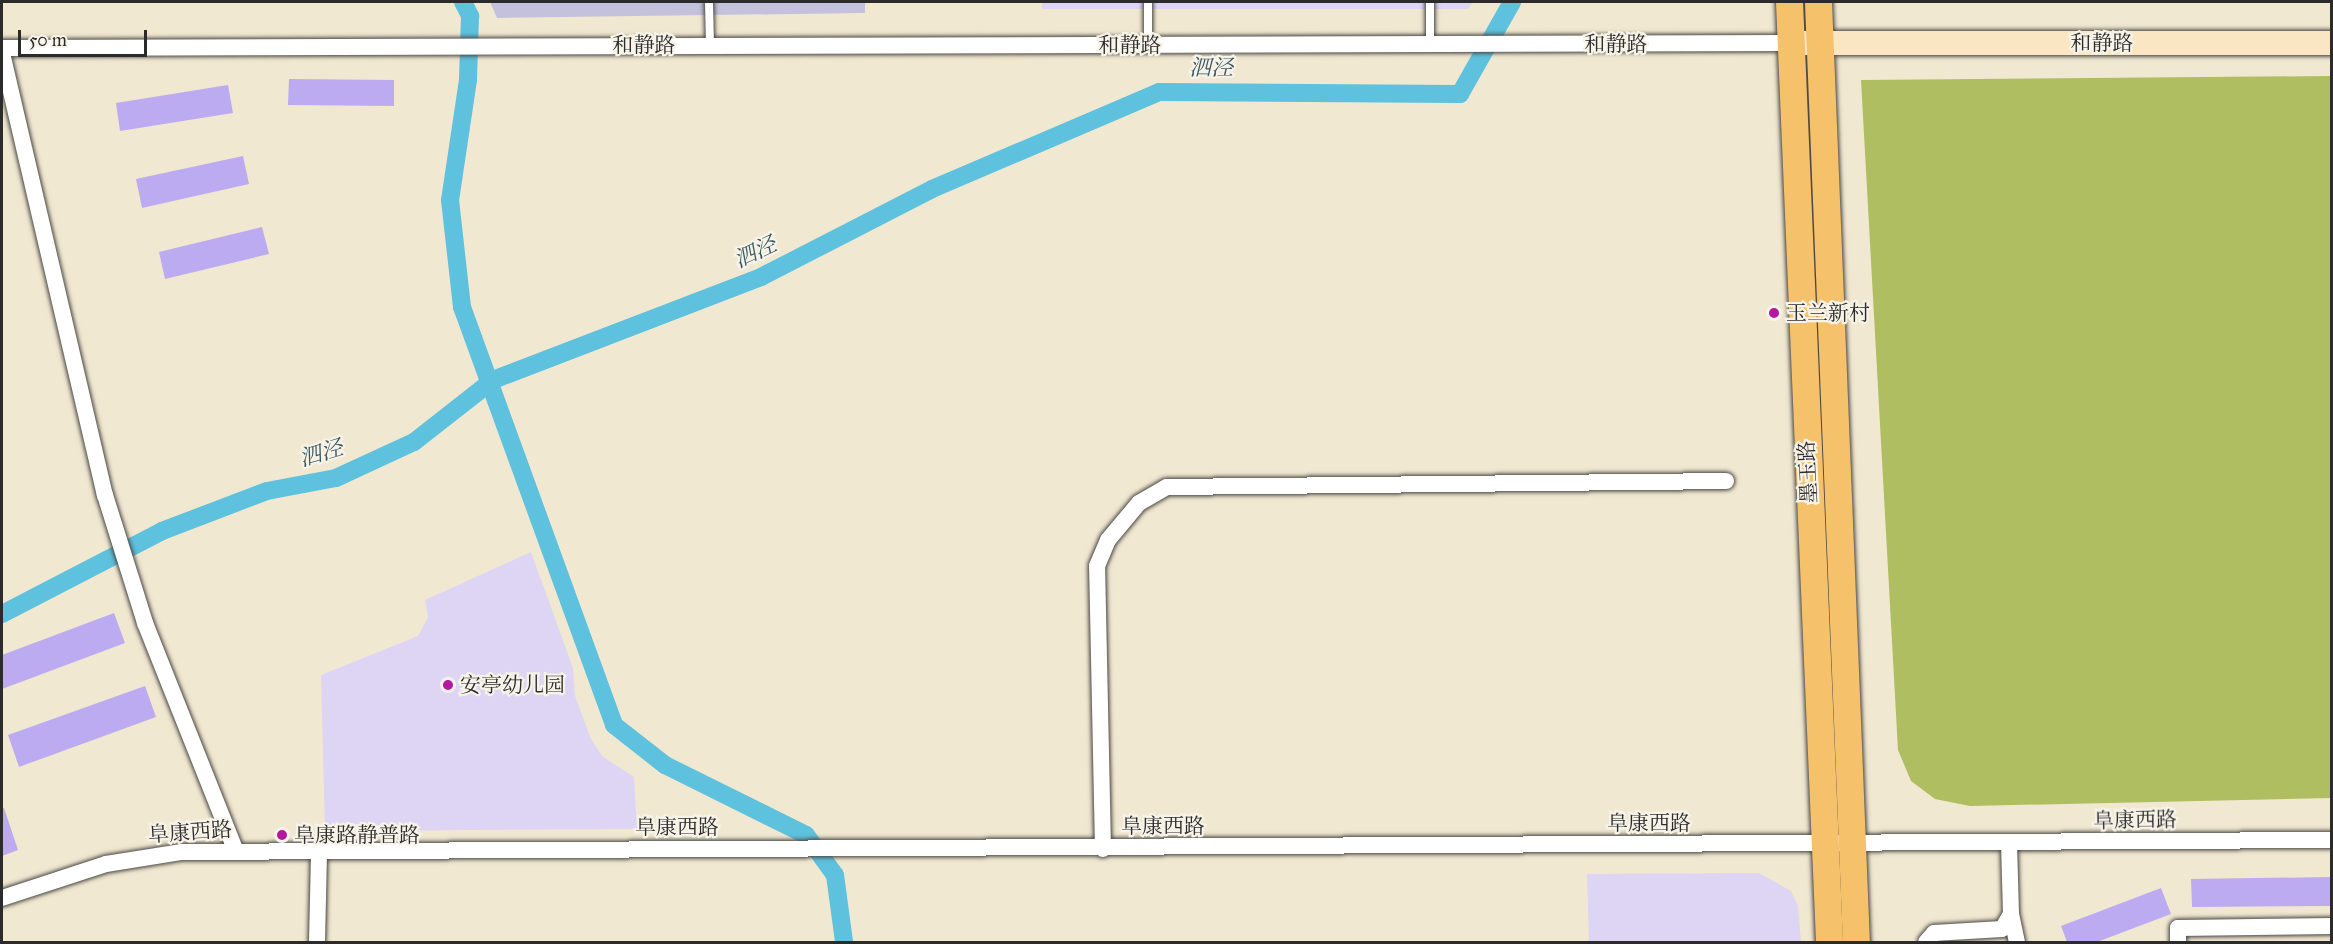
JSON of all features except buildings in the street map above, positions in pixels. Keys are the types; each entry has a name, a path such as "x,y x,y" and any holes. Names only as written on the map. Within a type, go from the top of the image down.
{"main road":[{"name":"墨玉路","path":"1789,2 1839,845 1856,942"},
{"name":"墨玉路","path":"1818,2 1821,44 1839,845 1829,942"}],"street":[{"name":"和静路","path":"2,48 517,45 2331,43"},
{"path":"2,53 115,529 128,573 236,852"},
{"path":"1103,849 1097,566 1108,540 1139,503 1167,487 1726,481"},
{"name":"阜康西路","path":"2,898 106,864 182,852 1839,845 2331,840"},
{"path":"2009,844 2011,914 2017,942"},
{"path":"317,942 319,851"},
{"path":"1926,942 1934,933 2002,929 2011,914"},
{"path":"2178,942 2178,928 2331,927"}],"lane":[{"path":"709,2 710,45"},
{"path":"1148,2 1149,45"},
{"path":"1430,2 1430,44"}],"shaded area":[{"path":"490,2 865,2 865,13 497,18"},
{"path":"1042,2 1473,2 1468,9 1042,9"},
{"name":"安亭幼儿园","path":"531,552 573,668 575,696 591,739 602,756 634,777 637,829 325,831 321,675 418,636 428,617 425,600"},
{"path":"1759,873 1791,891 1798,906 1801,942 1589,942 1587,874"}],"green space":[{"path":"2331,76 2331,798 1970,806 1935,799 1911,781 1898,750 1861,80"}],"waterway":[{"path":"463,2 470,16 468,80 450,200 462,307 614,725 665,765 806,835 835,875 844,942"},
{"name":"泗泾","path":"2,614 162,531 267,491 336,478 414,442 493,380 761,277 932,189 1159,92 1460,94 1512,2"}],"place":[{"name":"玉兰新村","path":"1774,313"},
{"name":"安亭幼儿园","path":"448,685"},
{"name":"阜康路静普路","path":"282,835"}]}
